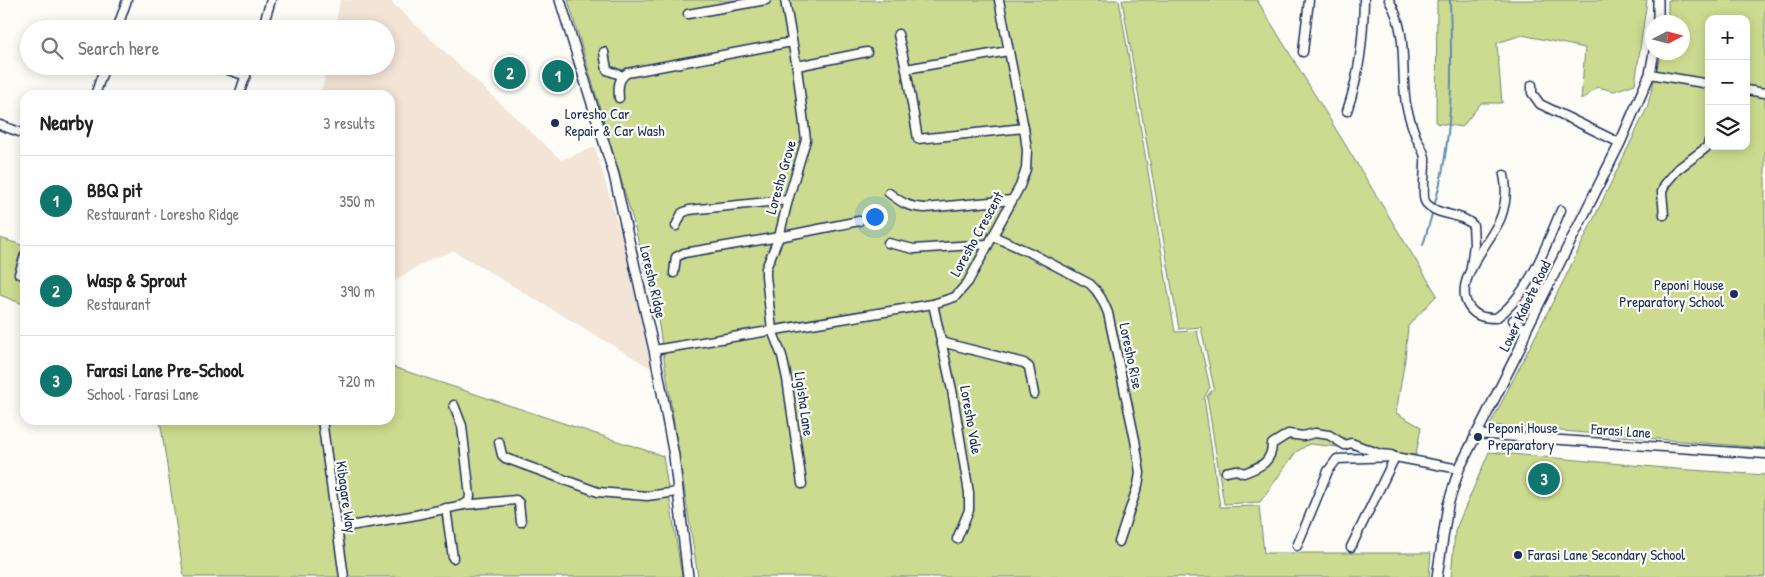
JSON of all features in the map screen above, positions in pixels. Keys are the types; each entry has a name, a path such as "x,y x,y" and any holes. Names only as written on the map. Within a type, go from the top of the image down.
{"main road":[{"name":"Loresho Ridge","path":"560,0 614,175 654,350 674,456 688,577"},
{"path":"1658,0 1658,15"},
{"name":"Lower Kabete Road","path":"1438,577 1448,505 1459,469 1620,143 1650,74 1653,60"}],"street":[{"path":"120,20 127,0"},
{"path":"265,20 271,0"},
{"path":"688,14 766,0"},
{"name":"Loresho Grove","path":"772,330 766,268 778,237 806,140 797,66 785,0"},
{"name":"Loresho Crescent","path":"654,350 933,304 955,297 962,290 973,274 1020,186 1026,169 1027,150 1024,128 999,0"},
{"path":"1303,52 1309,0"},
{"path":"1347,111 1361,59 1364,0"},
{"path":"1389,0 1398,16 1402,32 1402,68 1408,112 1425,157 1426,177 1423,197 1425,203 1439,211 1461,216 1473,225 1474,244 1464,296 1471,310 1487,318 1509,316 1526,330"},
{"path":"898,34 918,139 1024,128"},
{"path":"619,98 618,84 623,76 628,73 792,42"},
{"path":"906,69 1008,51"},
{"path":"604,52 607,70 623,76"},
{"path":"797,66 868,52"},
{"path":"1650,74 1705,83"},
{"path":"97,90 101,75"},
{"path":"241,90 246,76 243,75"},
{"path":"1532,85 1532,93 1540,104 1620,143"},
{"path":"1750,91 1765,93"},
{"path":"0,125 20,132"},
{"path":"1664,215 1662,192 1665,184 1678,169 1705,148"},
{"path":"1471,267 1502,216 1506,187 1504,175"},
{"path":"889,193 900,202 911,207 925,208 1012,200"},
{"path":"676,226 682,213 689,210 788,200"},
{"path":"1509,316 1547,243 1561,210"},
{"path":"674,273 676,257 684,253 859,221"},
{"name":"Loresho Rise","path":"993,236 1031,253 1090,284 1097,290 1108,313 1135,440 1140,473 1138,485 1119,542"},
{"path":"888,243 914,249 988,244"},
{"name":"Loresho Vale","path":"933,304 952,390 970,498 969,510 957,539"},
{"name":"Ligisha Lane","path":"772,330 782,356 787,379 802,484"},
{"path":"941,342 1024,363 1029,367 1034,394"},
{"path":"454,405 462,426 470,496 469,501 463,505"},
{"name":"Kibagare Way","path":"323,425 344,577"},
{"path":"1226,472 1236,470 1244,473 1260,467 1266,462 1272,451 1272,444 1288,434 1303,436 1315,433 1329,435 1345,445 1354,444 1374,452 1395,457 1459,469"},
{"name":"Farasi Lane","path":"1475,434 1765,454"},
{"path":"499,442 502,455 505,458 598,492 647,496 677,492"},
{"path":"1297,546 1328,472 1337,459 1395,457"},
{"path":"1351,547 1395,457"},
{"path":"336,528 411,516 463,505 516,500 519,502 521,522"},
{"path":"446,508 454,558"}],"shaded area":[{"path":"340,0 389,0 561,160 595,147 628,259 651,368 454,251 431,259 395,280 395,90 322,90 325,75 395,75 395,20 337,20"}],"green space":[{"path":"568,0 1119,0 1175,332 1197,331 1210,387 1204,398 1220,507 1259,506 1264,553 1431,553 1429,577 698,577 658,320 633,220"},
{"path":"1122,0 1257,0 1437,295 1408,326 1405,359 1396,413 1421,427 1416,455 1309,444 1296,452 1260,502 1224,504 1207,396 1214,388 1201,327 1179,329"},
{"path":"1437,0 1647,0 1635,84 1614,91 1597,87 1581,100 1585,48 1522,35 1497,43 1502,103 1481,103 1462,127 1436,123"},
{"path":"1668,0 1765,0 1765,448 1490,425 1568,272 1647,108 1659,60 1690,60 1690,15 1668,15"},
{"path":"0,238 20,244 20,303 0,295"},
{"path":"395,368 663,456 682,577 184,577 161,425 395,425"},
{"path":"1489,452 1765,475 1765,577 1451,577 1455,531"}],"waterway":[{"path":"1434,206 1441,181 1448,130 1451,78 1450,0"},
{"path":"1423,245 1433,211"}],"place":[{"name":"Wasp & Sprout","path":"510,73"},
{"name":"BBQ pit","path":"558,76"},
{"name":"Loresho Car Repair & Car Wash","path":"555,123"},
{"name":"Peponi House Preparatory School","path":"1734,294"},
{"name":"Peponi House Preparatory","path":"1478,437"},
{"name":"Farasi Lane Pre-School","path":"1544,479"},
{"name":"Farasi Lane Secondary School","path":"1518,555"}]}
